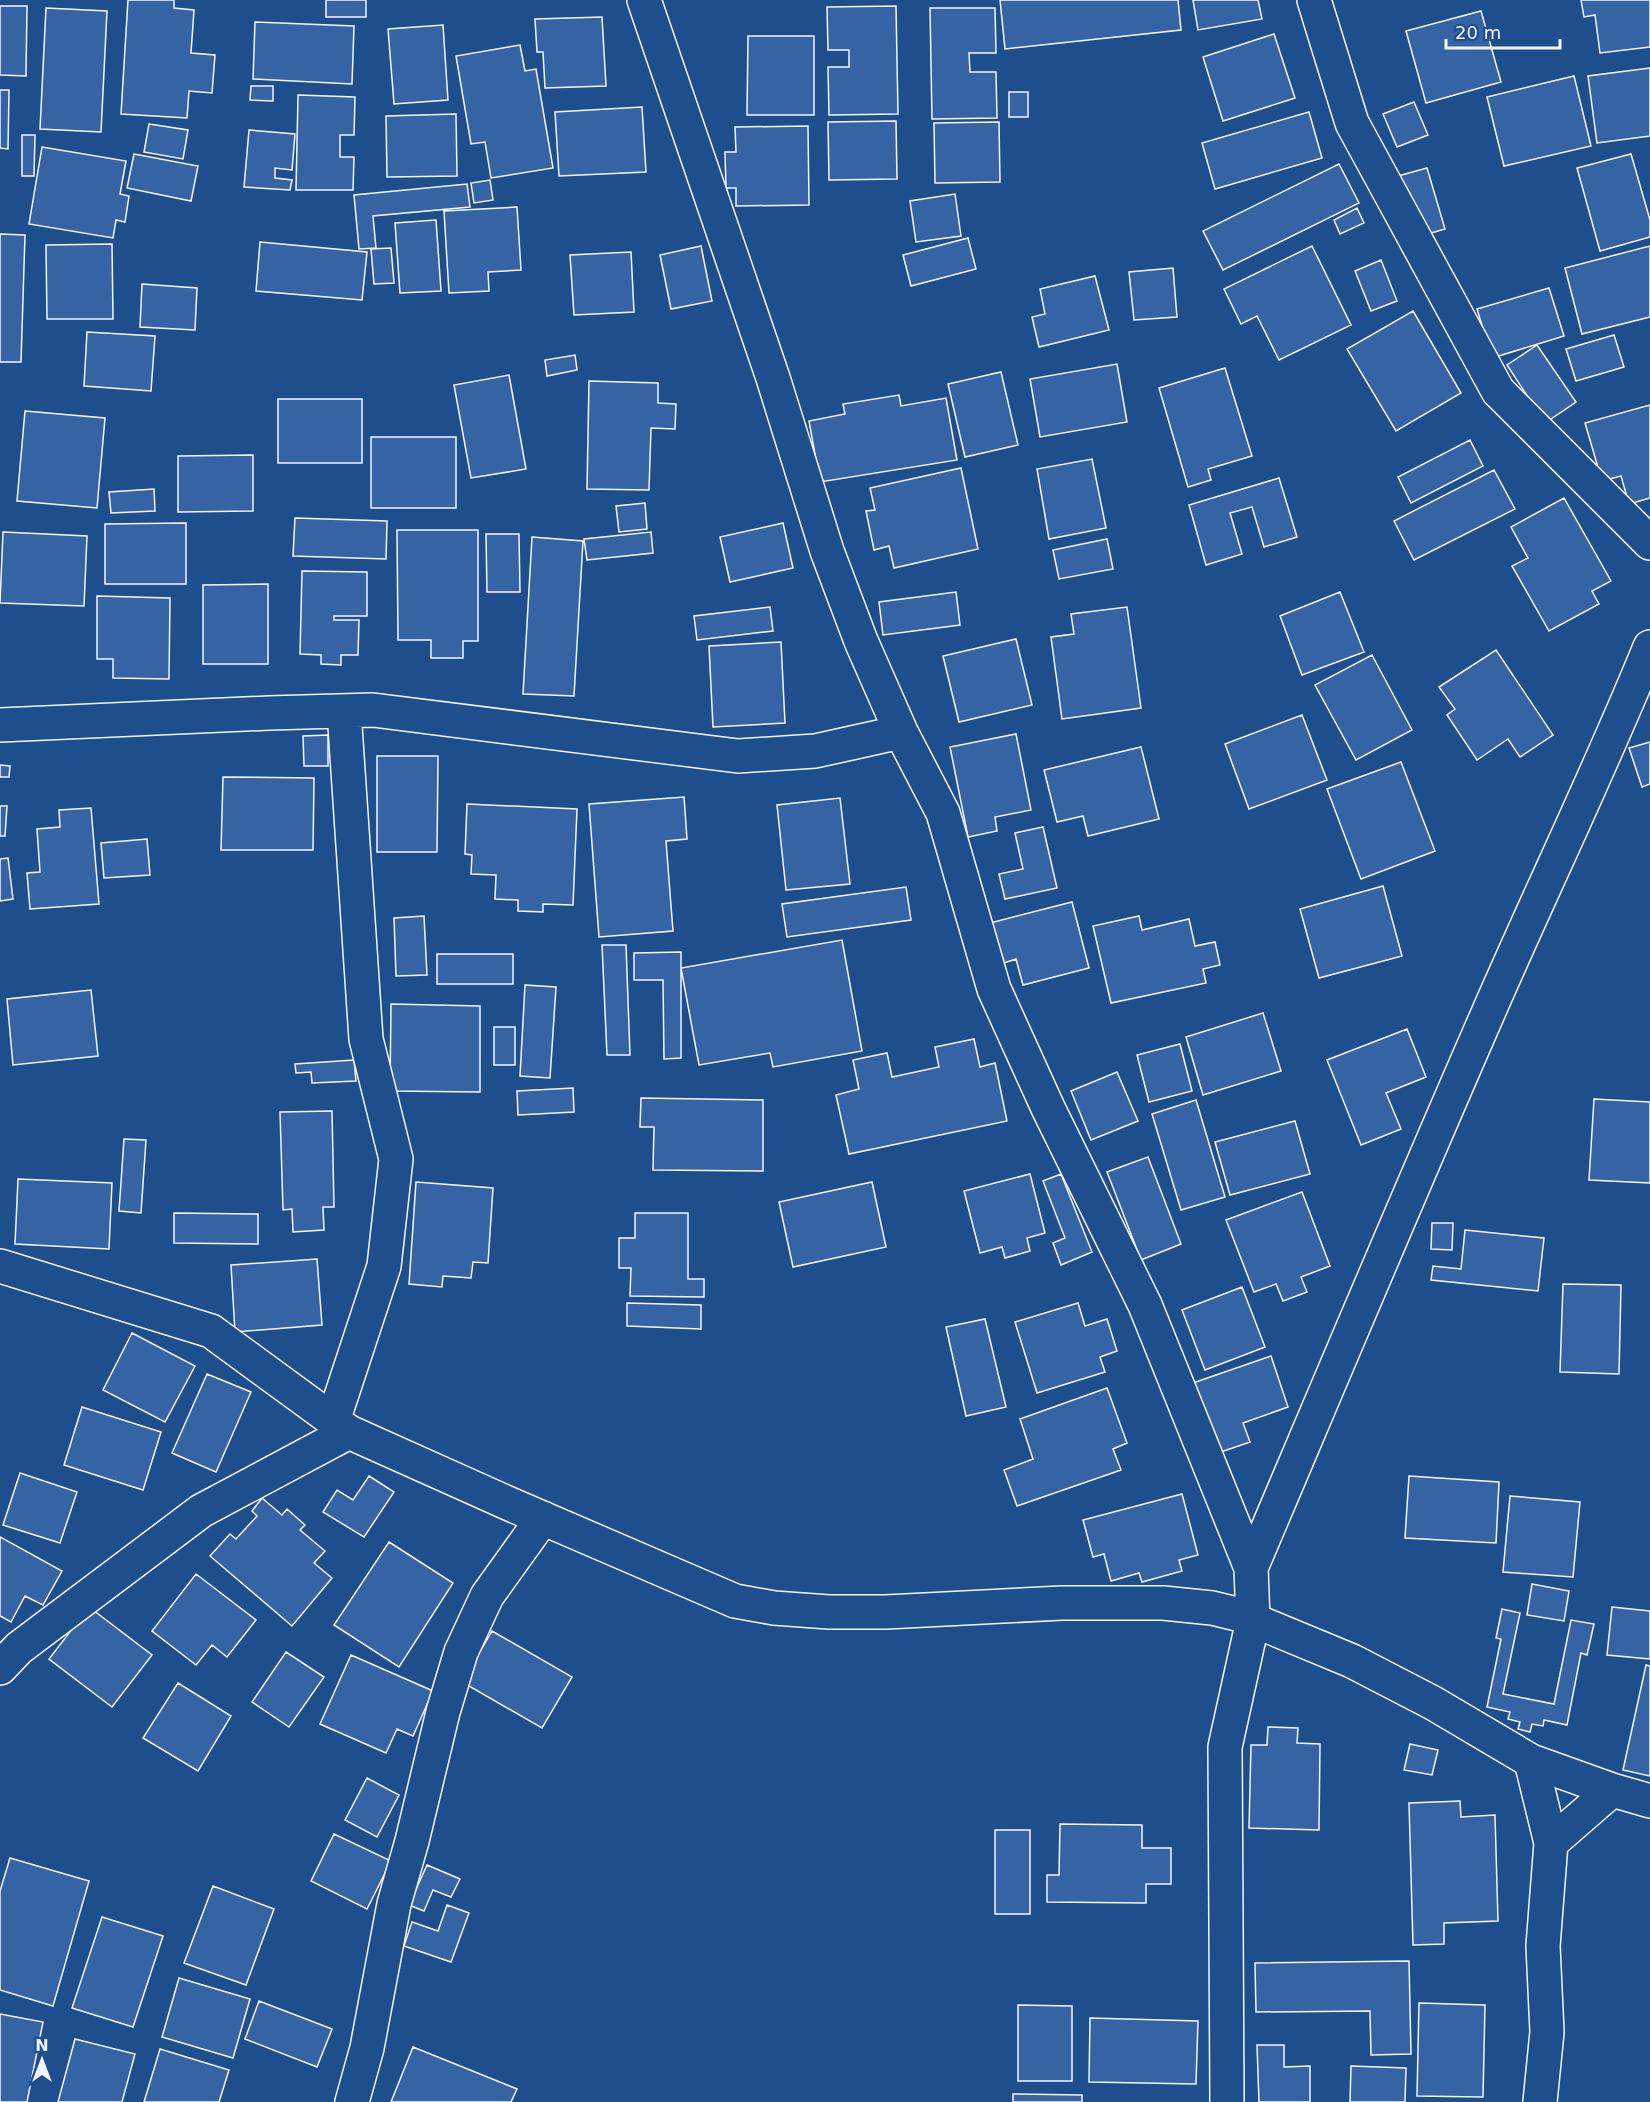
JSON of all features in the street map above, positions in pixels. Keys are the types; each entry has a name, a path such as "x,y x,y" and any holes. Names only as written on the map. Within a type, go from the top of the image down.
{"street":[{"path":"644,0 773,378 827,551 861,641 901,732 943,813 994,989 1048,1108 1145,1305 1251,1568 1253,1620 1225,1747 1227,2102"},
{"path":"1314,0 1352,123 1498,391 1650,543"},
{"path":"1251,1568 1441,1120 1551,869 1617,728 1650,647"},
{"path":"0,725 373,710 738,756 815,751 901,732"},
{"path":"6,1653 201,1511 341,1426 384,1266 396,1159 366,1039 344,711"},
{"path":"0,1266 211,1331 341,1426 543,1518 735,1601 774,1608 829,1612 886,1612 1062,1603 1162,1603 1212,1608 1242,1615 1352,1661 1433,1703 1531,1761 1650,1801"},
{"path":"352,2102 367,2048 394,1904 412,1841 443,1712 461,1652 487,1596 543,1518"},
{"path":"1531,1761 1551,1843 1543,1946 1547,2032 1540,2102"},
{"path":"1551,1843 1612,1790"}],"building":[{"path":"128,0 174,0 174,8 194,10 191,53 215,55 212,93 189,91 187,118 121,114"},
{"path":"326,0 366,0 366,17 326,17"},
{"path":"1000,0 1178,0 1181,30 1005,49"},
{"path":"1193,0 1258,0 1262,19 1198,30"},
{"path":"1581,0 1650,0 1650,47 1600,53 1595,15 1584,17"},
{"path":"0,6 27,6 26,76 0,75"},
{"path":"896,6 898,114 829,115 828,67 849,67 849,50 828,50 827,7"},
{"path":"46,8 107,11 101,132 40,129"},
{"path":"930,8 995,8 996,53 969,53 970,72 996,72 997,118 932,119"},
{"path":"1481,11 1501,82 1426,103 1406,31"},
{"path":"602,17 606,86 545,88 543,52 537,52 535,19"},
{"path":"255,22 354,26 352,84 253,79"},
{"path":"443,25 448,100 394,104 388,29"},
{"path":"1274,34 1295,98 1223,121 1203,57"},
{"path":"748,36 814,36 814,115 747,115"},
{"path":"520,45 525,71 536,69 553,168 491,178 485,142 471,144 456,56"},
{"path":"1650,68 1650,136 1597,143 1588,76"},
{"path":"1574,76 1591,146 1504,166 1487,97"},
{"path":"251,86 273,86 273,101 250,100"},
{"path":"0,90 9,90 8,149 0,148"},
{"path":"1009,92 1028,92 1028,117 1009,117"},
{"path":"298,95 355,97 354,135 340,135 340,157 354,157 353,190 296,190"},
{"path":"1414,102 1428,135 1397,147 1383,114"},
{"path":"642,107 646,172 559,176 555,112"},
{"path":"1309,112 1322,158 1215,189 1202,143"},
{"path":"456,114 457,176 387,177 386,116"},
{"path":"896,121 897,179 829,180 828,122"},
{"path":"999,122 1000,182 935,183 934,123"},
{"path":"149,124 188,130 183,159 144,152"},
{"path":"808,126 809,205 736,206 736,188 726,188 725,152 736,152 735,127"},
{"path":"249,130 295,134 292,170 275,168 275,178 292,180 290,190 244,187"},
{"path":"22,135 35,135 34,176 22,176"},
{"path":"42,147 126,161 120,194 129,196 125,222 116,220 113,238 29,224"},
{"path":"134,154 198,166 191,201 127,188"},
{"path":"1631,154 1650,220 1650,237 1600,251 1577,168"},
{"path":"1339,164 1359,203 1223,270 1203,231"},
{"path":"1427,168 1445,229 1424,235 1398,176"},
{"path":"490,180 493,200 474,203 471,183"},
{"path":"467,184 470,207 373,216 376,248 359,249 354,195"},
{"path":"955,194 961,236 916,242 910,201"},
{"path":"517,207 521,270 488,272 489,291 449,293 444,211"},
{"path":"1357,208 1364,223 1340,234 1334,220"},
{"path":"436,220 441,291 400,293 395,223"},
{"path":"0,234 25,235 21,362 0,362"},
{"path":"968,238 976,269 911,286 903,255"},
{"path":"260,242 367,252 362,300 256,291"},
{"path":"112,244 113,319 47,319 46,245"},
{"path":"701,246 712,301 671,309 660,255"},
{"path":"1312,246 1351,325 1279,360 1257,316 1241,324 1224,289"},
{"path":"1650,246 1650,317 1582,334 1565,268"},
{"path":"391,248 394,283 374,284 371,249"},
{"path":"631,252 634,312 574,315 570,255"},
{"path":"1381,260 1397,301 1371,311 1355,271"},
{"path":"1173,268 1177,317 1134,320 1129,272"},
{"path":"1095,276 1109,330 1039,347 1032,317 1045,314 1040,289"},
{"path":"142,284 197,288 195,330 140,327"},
{"path":"1549,288 1564,336 1492,358 1477,309"},
{"path":"1413,311 1461,393 1396,431 1347,349"},
{"path":"87,332 155,336 151,391 84,386"},
{"path":"1614,335 1624,367 1576,381 1566,349"},
{"path":"1537,345 1576,402 1545,423 1507,365"},
{"path":"575,355 577,370 547,376 545,360"},
{"path":"1117,364 1127,422 1040,437 1030,379"},
{"path":"1225,368 1252,456 1208,469 1211,480 1188,487 1159,388"},
{"path":"1001,372 1018,445 965,457 948,384"},
{"path":"509,375 526,469 471,478 454,385"},
{"path":"589,381 658,383 658,403 676,404 675,429 651,428 649,490 587,489"},
{"path":"899,395 901,406 946,398 957,460 820,482 809,421 845,414 843,404"},
{"path":"278,399 362,399 362,463 278,463"},
{"path":"1650,405 1650,498 1629,504 1621,476 1602,481 1585,423"},
{"path":"25,411 105,418 97,508 17,501"},
{"path":"371,437 456,437 456,508 371,508"},
{"path":"1470,440 1483,466 1411,503 1398,477"},
{"path":"253,455 253,511 178,512 178,456"},
{"path":"1092,459 1106,528 1049,539 1037,469"},
{"path":"961,468 978,549 894,568 889,546 874,550 866,511 875,510 870,488"},
{"path":"1494,470 1515,509 1414,560 1394,521"},
{"path":"1279,478 1297,537 1264,547 1252,507 1230,513 1242,554 1206,565 1189,505"},
{"path":"154,489 155,511 111,513 109,492"},
{"path":"1564,498 1611,581 1592,591 1599,604 1549,631 1512,566 1528,558 1511,527"},
{"path":"645,503 647,529 619,532 616,506"},
{"path":"295,518 387,521 386,559 293,556"},
{"path":"186,523 186,584 105,584 105,524"},
{"path":"783,523 793,568 730,582 720,537"},
{"path":"397,530 478,530 478,641 463,641 463,658 431,658 431,640 398,640"},
{"path":"3,532 87,536 84,606 0,603"},
{"path":"651,532 653,553 587,560 584,539"},
{"path":"486,534 519,534 520,592 487,592"},
{"path":"532,537 583,541 574,696 523,694"},
{"path":"1107,539 1113,569 1059,579 1053,550"},
{"path":"302,571 367,572 367,616 334,616 334,620 359,620 358,655 341,655 341,665 321,664 321,655 300,654"},
{"path":"268,584 268,664 203,664 203,585"},
{"path":"956,592 960,625 883,635 879,602"},
{"path":"1340,592 1364,652 1302,675 1280,616"},
{"path":"97,596 170,598 169,679 113,678 113,659 97,659"},
{"path":"770,607 773,631 697,640 694,616"},
{"path":"1127,607 1141,708 1062,719 1051,637 1074,634 1071,614"},
{"path":"1016,639 1032,705 959,722 943,656"},
{"path":"781,642 785,723 713,727 709,646"},
{"path":"1496,650 1553,735 1520,757 1508,739 1477,760 1447,715 1455,709 1439,687"},
{"path":"1372,655 1412,730 1356,760 1315,685"},
{"path":"1302,715 1327,780 1249,809 1225,744"},
{"path":"1016,734 1031,810 995,817 997,831 968,837 950,747"},
{"path":"328,735 328,766 304,766 303,736"},
{"path":"1650,742 1650,784 1642,787 1629,748"},
{"path":"1141,747 1159,819 1088,836 1083,816 1057,822 1044,770"},
{"path":"377,756 438,756 437,852 377,852"},
{"path":"1401,762 1435,851 1361,879 1327,789"},
{"path":"0,765 10,766 9,777 0,777"},
{"path":"223,777 314,778 313,850 221,850"},
{"path":"684,797 687,839 666,841 673,931 599,937 589,804"},
{"path":"840,798 850,884 786,890 777,805"},
{"path":"467,804 577,809 573,905 543,904 543,912 518,911 518,900 495,899 496,875 471,874 472,855 465,854"},
{"path":"0,806 7,806 5,836 0,836"},
{"path":"91,808 99,904 30,909 27,873 40,872 37,829 60,827 59,810"},
{"path":"1043,827 1057,888 1005,899 999,874 1023,869 1015,833"},
{"path":"147,839 150,875 104,878 101,843"},
{"path":"8,858 13,899 0,901 0,859"},
{"path":"1383,886 1402,956 1319,978 1300,909"},
{"path":"906,887 911,920 787,937 782,904"},
{"path":"1072,902 1089,968 1023,985 1016,959 1001,964 990,923"},
{"path":"424,916 427,975 396,976 394,918"},
{"path":"1139,916 1142,930 1189,919 1195,946 1215,942 1220,965 1203,969 1206,983 1111,1003 1093,926"},
{"path":"842,940 862,1051 773,1067 770,1053 699,1065 681,968"},
{"path":"602,945 626,945 630,1055 607,1055"},
{"path":"681,952 681,1058 664,1059 663,980 634,980 634,953"},
{"path":"437,954 513,954 513,984 437,984"},
{"path":"525,985 556,987 550,1078 520,1076"},
{"path":"91,990 98,1056 13,1065 7,999"},
{"path":"391,1004 480,1006 480,1092 390,1091"},
{"path":"1263,1013 1281,1071 1203,1095 1186,1037"},
{"path":"494,1027 515,1027 515,1065 494,1065"},
{"path":"1407,1029 1426,1077 1386,1093 1401,1129 1361,1145 1327,1060"},
{"path":"974,1039 980,1067 995,1063 1007,1121 849,1154 836,1095 859,1089 853,1060 887,1053 892,1077 939,1067 935,1047"},
{"path":"1180,1044 1192,1091 1149,1102 1137,1055"},
{"path":"354,1060 356,1081 312,1083 311,1072 296,1073 295,1064"},
{"path":"1117,1072 1138,1121 1091,1140 1071,1091"},
{"path":"573,1088 574,1112 518,1115 517,1091"},
{"path":"641,1098 763,1100 763,1171 653,1170 654,1127 640,1127"},
{"path":"1594,1099 1650,1102 1650,1183 1589,1180"},
{"path":"1196,1100 1225,1197 1181,1210 1152,1114"},
{"path":"332,1111 334,1207 323,1207 324,1230 293,1232 292,1209 283,1210 280,1112"},
{"path":"1295,1121 1310,1174 1230,1195 1215,1142"},
{"path":"124,1139 146,1140 141,1213 119,1211"},
{"path":"1148,1157 1181,1244 1141,1260 1107,1172"},
{"path":"1030,1174 1045,1233 1027,1238 1030,1251 1005,1258 1002,1247 980,1253 964,1191"},
{"path":"1061,1174 1092,1252 1061,1265 1053,1243 1065,1238 1043,1181"},
{"path":"18,1179 112,1183 109,1249 15,1244"},
{"path":"416,1182 493,1188 488,1263 473,1262 471,1278 443,1276 442,1287 409,1284"},
{"path":"872,1182 886,1247 793,1267 779,1202"},
{"path":"1302,1192 1330,1266 1301,1277 1307,1292 1283,1301 1276,1284 1254,1292 1226,1220"},
{"path":"174,1213 258,1214 258,1244 174,1243"},
{"path":"635,1213 688,1213 688,1279 704,1279 704,1297 630,1296 631,1268 619,1268 619,1238 635,1238"},
{"path":"1432,1223 1453,1223 1452,1250 1431,1249"},
{"path":"1465,1230 1544,1238 1538,1291 1431,1280 1433,1266 1461,1269"},
{"path":"317,1259 322,1325 235,1332 231,1265"},
{"path":"1563,1284 1621,1285 1619,1374 1560,1372"},
{"path":"1242,1287 1265,1347 1205,1370 1182,1310"},
{"path":"627,1303 701,1305 701,1329 627,1326"},
{"path":"1078,1303 1085,1326 1107,1319 1117,1351 1100,1357 1105,1372 1037,1393 1015,1322"},
{"path":"985,1319 1006,1407 966,1416 946,1327"},
{"path":"132,1333 195,1366 165,1422 103,1390"},
{"path":"1271,1356 1288,1407 1243,1423 1250,1442 1218,1453 1193,1383"},
{"path":"207,1374 251,1392 216,1472 172,1453"},
{"path":"1107,1388 1127,1443 1113,1449 1121,1470 1017,1506 1004,1470 1033,1459 1020,1419"},
{"path":"82,1407 161,1432 143,1490 64,1465"},
{"path":"20,1473 77,1492 60,1543 3,1525"},
{"path":"369,1476 394,1492 364,1537 323,1512 337,1490 353,1500"},
{"path":"1409,1476 1499,1482 1496,1543 1405,1538"},
{"path":"1182,1494 1198,1555 1179,1560 1182,1571 1142,1582 1139,1573 1111,1581 1104,1554 1093,1557 1083,1520"},
{"path":"1510,1496 1580,1502 1573,1577 1503,1572"},
{"path":"262,1498 282,1515 287,1509 305,1525 300,1530 325,1551 314,1563 332,1578 292,1626 210,1556 230,1534 236,1539 257,1516 252,1511"},
{"path":"0,1537 62,1571 43,1605 25,1596 11,1622 0,1616"},
{"path":"389,1542 453,1583 399,1667 334,1625"},
{"path":"196,1574 256,1620 227,1657 212,1645 196,1665 152,1631"},
{"path":"1532,1584 1569,1591 1564,1621 1527,1615"},
{"path":"89,1607 152,1655 112,1707 49,1659"},
{"path":"1612,1607 1650,1611 1650,1659 1607,1655"},
{"path":"1502,1609 1520,1613 1503,1694 1554,1704 1571,1620 1594,1624 1587,1655 1581,1653 1567,1725 1544,1720 1543,1726 1532,1724 1530,1732 1518,1729 1520,1722 1508,1719 1510,1712 1487,1707 1501,1639 1496,1638"},
{"path":"492,1631 572,1677 542,1728 462,1682"},
{"path":"286,1652 324,1677 289,1727 252,1702"},
{"path":"351,1655 433,1691 413,1736 397,1729 386,1753 320,1724"},
{"path":"1646,1665 1650,1666 1650,1776 1623,1770"},
{"path":"178,1683 231,1716 198,1771 143,1738"},
{"path":"1268,1727 1298,1728 1297,1743 1320,1744 1319,1830 1249,1828 1251,1745 1267,1745"},
{"path":"1410,1744 1438,1750 1432,1775 1404,1770"},
{"path":"367,1778 399,1795 377,1837 345,1820"},
{"path":"1460,1801 1461,1817 1495,1815 1498,1921 1444,1923 1444,1944 1413,1945 1409,1803"},
{"path":"1060,1824 1142,1825 1142,1848 1171,1848 1171,1884 1146,1884 1146,1903 1047,1902 1047,1875 1059,1875"},
{"path":"995,1830 1030,1830 1030,1914 995,1914"},
{"path":"334,1834 391,1861 367,1909 311,1881"},
{"path":"10,1858 89,1881 53,2006 0,1990 0,1891"},
{"path":"427,1865 460,1879 451,1897 433,1890 424,1911 409,1905"},
{"path":"213,1886 274,1909 246,1985 184,1963"},
{"path":"447,1905 469,1913 451,1962 404,1946 412,1922 438,1931"},
{"path":"102,1917 163,1936 133,2027 72,2008"},
{"path":"1409,1961 1411,2054 1371,2055 1370,2011 1256,2012 1255,1963"},
{"path":"179,1978 250,1999 233,2058 162,2037"},
{"path":"259,2001 332,2029 317,2067 245,2039"},
{"path":"1419,2003 1485,2005 1483,2097 1417,2096"},
{"path":"1018,2005 1072,2006 1072,2081 1018,2081"},
{"path":"0,2014 43,2022 27,2102 0,2102"},
{"path":"1090,2018 1198,2021 1196,2084 1089,2082"},
{"path":"75,2039 135,2054 122,2102 58,2102"},
{"path":"1257,2045 1284,2045 1284,2067 1310,2066 1310,2102 1259,2102"},
{"path":"413,2047 517,2089 511,2102 391,2102"},
{"path":"160,2049 229,2070 219,2102 144,2102"},
{"path":"1351,2066 1406,2068 1405,2102 1350,2102"},
{"path":"1013,2094 1082,2095 1082,2102 1013,2102"}]}
